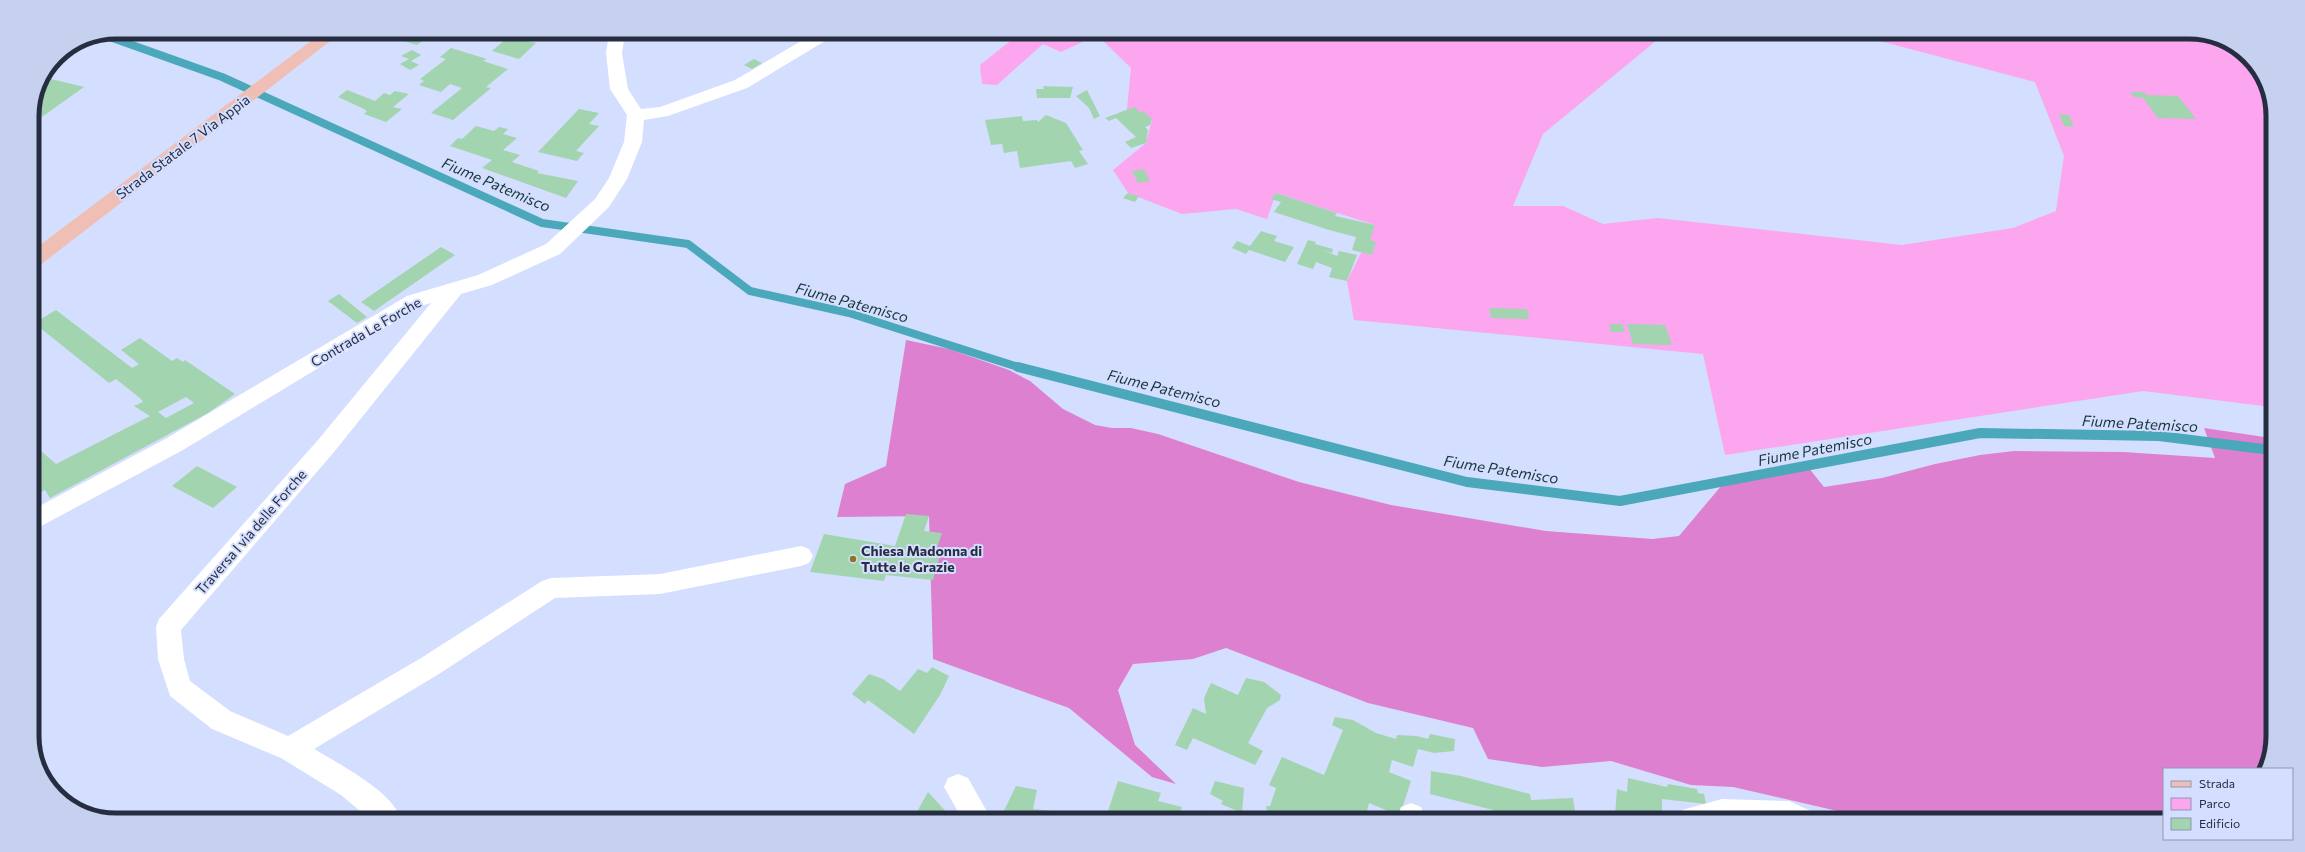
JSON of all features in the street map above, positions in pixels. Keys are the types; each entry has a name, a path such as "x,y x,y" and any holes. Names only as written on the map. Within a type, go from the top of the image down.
{"main road":[{"name":"Strada Statale 7 Via Appia","path":"39,257 326,39"}],"street":[{"path":"616,39 614,53 619,89 636,115 662,112 741,84 816,39"},
{"name":"Contrada Le Forche","path":"39,517 175,444 414,301 485,280 553,249 602,202 618,179 632,142 636,115"},
{"name":"Traversa I via delle Forche","path":"382,813 351,786 290,749 221,720 179,688 171,659 168,627 326,446 454,289"},
{"path":"290,749 430,666 550,588 660,584 801,556"},
{"path":"958,787 974,813"},
{"path":"1718,813 1756,813"}],"green space":[{"path":"1013,39 1089,39 1061,52 1043,44 997,85 982,84 980,65"},
{"path":"1101,39 1658,39 1543,134 1513,206 1563,206 1603,224 1658,218 1902,245 2013,228 2056,211 2064,156 2035,82 1872,39 2189,39 2213,43 2232,52 2250,69 2258,82 2265,101 2266,406 2143,391 1725,455 1703,354 1354,320 1347,281 1375,225 1276,193 1267,219 1236,209 1182,214 1128,193 1113,170 1146,143 1152,120 1127,109 1131,68"}],"shaded area":[{"path":"906,340 949,349 1009,370 1030,381 1063,409 1095,425 1112,428 1131,428 1158,434 1299,482 1391,505 1546,531 1652,539 1679,536 1722,485 1804,462 1824,487 1882,478 1935,464 1980,455 2014,451 2123,452 2215,458 2204,428 2266,437 2266,736 2263,756 2259,768 2163,768 2163,813 1846,813 1733,787 1691,785 1611,761 1542,767 1488,759 1473,728 1368,703 1226,648 1193,659 1133,664 1118,690 1135,745 1176,784 1152,777 1069,708 933,659 929,516 837,517 845,484 886,466"}],"building":[{"path":"406,39 425,39 417,45 403,41"},
{"path":"506,39 517,39 536,43 519,59 492,51"},
{"path":"451,48 487,59 483,61 508,69 486,87 491,88 453,120 431,113 462,88 450,84 441,92 419,85 424,81 420,79 446,59 440,57"},
{"path":"412,50 421,55 411,61 419,65 410,70 400,64 409,59 401,56"},
{"path":"754,59 762,63 752,69 744,65"},
{"path":"49,78 84,87 39,119 40,101"},
{"path":"1043,86 1073,87 1070,98 1037,98 1036,89 1044,89"},
{"path":"347,90 375,101 384,93 390,95 395,91 409,94 393,107 402,109 386,122 364,114 367,111 338,97"},
{"path":"1087,90 1100,116 1094,119 1089,108 1076,96"},
{"path":"2130,92 2144,92 2146,95 2178,96 2196,119 2158,118 2143,98 2134,97"},
{"path":"1134,107 1140,112 1143,111 1152,119 1150,125 1145,127 1148,130 1146,143 1131,148 1125,142 1136,137 1116,118 1109,121 1105,118"},
{"path":"579,109 599,113 589,124 599,126 576,151 584,153 577,161 538,152"},
{"path":"2059,114 2069,115 2074,127 2064,126"},
{"path":"1046,115 1066,123 1083,150 1079,151 1088,164 1075,168 1071,161 1020,168 1017,151 1004,153 1002,144 991,145 985,120 1022,116 1023,121 1037,120 1038,122"},
{"path":"476,126 494,131 499,127 508,129 503,134 517,138 503,150 520,155 512,162 539,171 537,173 578,181 566,198 482,168 492,160 450,146 458,138 462,139"},
{"path":"1144,169 1150,181 1138,183 1132,171"},
{"path":"1128,193 1139,196 1135,202 1123,198"},
{"path":"1276,193 1337,213 1335,216 1375,225 1370,240 1376,242 1372,255 1352,250 1356,237 1274,212 1281,202 1271,199"},
{"path":"1261,231 1277,236 1274,241 1294,247 1285,262 1249,250 1246,254 1232,248 1237,241 1250,246"},
{"path":"1308,240 1316,242 1315,244 1333,249 1332,253 1323,250 1337,256 1339,251 1357,255 1347,281 1329,277 1332,268 1316,262 1313,269 1297,264"},
{"path":"441,247 455,255 374,311 361,302"},
{"path":"339,294 367,317 357,323 328,301"},
{"path":"1489,308 1527,309 1529,319 1491,318"},
{"path":"56,310 132,368 139,364 121,350 140,338 172,361 177,358 183,362 185,360 235,394 208,413 50,498 45,490 39,493 39,452 41,451 56,464 150,416 134,406 143,402 141,399 116,379 109,383 39,327 39,320","holes":["186,397 194,403 166,418 158,412"]},
{"path":"1609,324 1622,324 1625,332 1611,332"},
{"path":"1627,324 1665,325 1672,345 1633,344"},
{"path":"197,466 237,487 213,508 172,486"},
{"path":"906,514 929,516 924,531 942,533 936,551 941,552 933,580 886,575 884,581 810,572 824,534 895,546"},
{"path":"932,667 949,676 940,695 914,734 868,700 865,704 852,694 869,674 883,679 900,691 918,669 927,673"},
{"path":"1246,678 1264,682 1281,695 1280,700 1267,708 1248,743 1263,751 1255,765 1193,738 1187,750 1175,745 1193,708 1206,714 1204,698 1211,683 1238,695"},
{"path":"1335,717 1353,720 1376,733 1396,739 1397,735 1417,736 1428,739 1430,734 1455,739 1454,751 1434,753 1418,749 1413,767 1392,760 1389,772 1411,781 1401,813 1388,813 1388,811 1369,803 1366,813 1267,813 1266,806 1270,806 1276,788 1269,785 1282,757 1324,775 1343,730 1332,725"},
{"path":"1431,771 1461,776 1530,794 1531,800 1573,798 1575,813 1493,813 1493,810 1430,794"},
{"path":"1628,778 1667,787 1668,784 1697,789 1698,793 1704,794 1706,804 1662,799 1662,813 1615,813 1617,789 1627,792"},
{"path":"1118,781 1161,793 1158,801 1182,807 1180,813 1107,813"},
{"path":"1215,781 1244,788 1242,813 1221,804 1223,801 1210,794"},
{"path":"1016,786 1037,790 1033,809 1061,812 1061,813 1003,813"},
{"path":"928,792 947,813 916,813"}],"waterway":[{"name":"Fiume Patemisco","path":"115,39 222,77 542,223 688,244 750,291 849,313 1021,368"},
{"name":"Fiume Patemisco","path":"1018,367 1467,482 1620,501 1980,433 2159,436 2266,449"}],"place":[{"name":"Chiesa Madonna di Tutte le Grazie","path":"853,559"}]}
